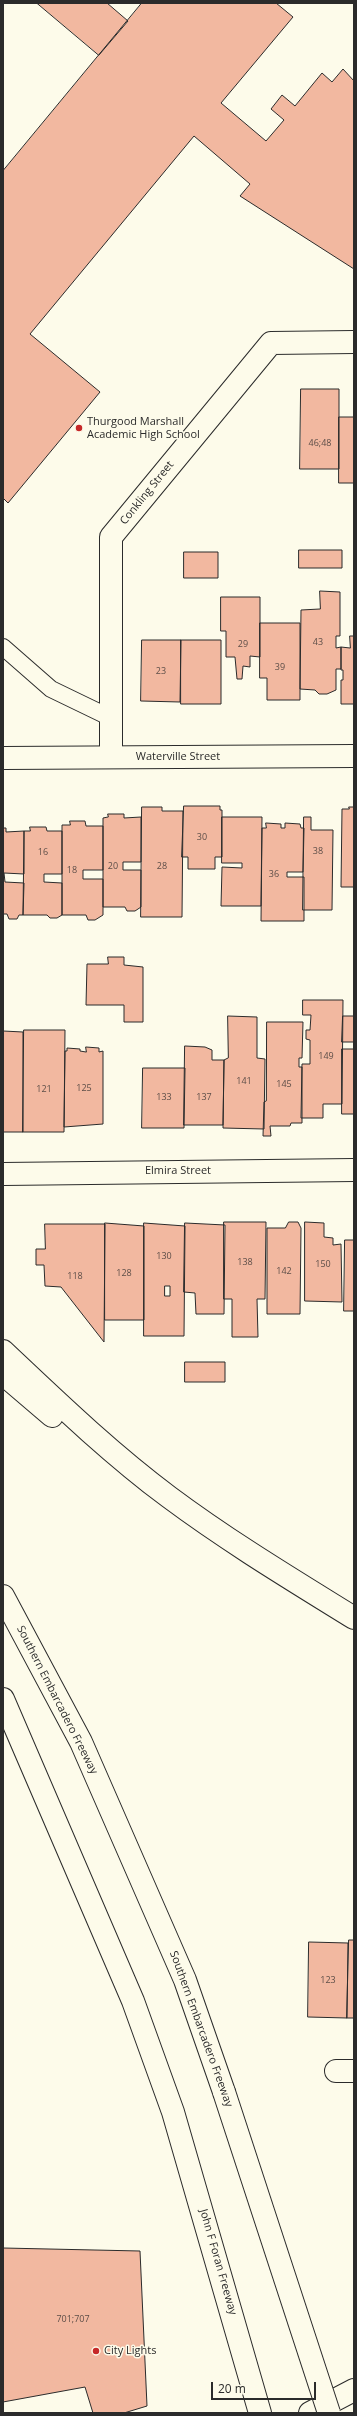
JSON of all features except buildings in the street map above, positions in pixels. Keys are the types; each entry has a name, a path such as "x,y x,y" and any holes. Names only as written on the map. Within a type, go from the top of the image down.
{"main road":[{"name":"Conkling Street","path":"111,757 111,537 271,343 354,342"},
{"name":"Waterville Street","path":"3,758 354,756"},
{"name":"Elmira Street","path":"3,1174 354,1170"},
{"path":"3,1350 69,1413 168,1496 258,1559 354,1618"},
{"path":"3,1374 160,1507 250,1571 354,1633"},
{"name":"Southern Embarcadero Freeway","path":"3,1596 81,1742 185,1980 329,2413"},
{"name":"John F Foran Freeway","path":"3,1699 132,2001 173,2112 260,2413"},
{"path":"310,2413 354,2390"}],"lane":[{"path":"3,647 51,689 110,718"}],"place":[{"name":"Thurgood Marshall Academic High School","path":"79,428"},
{"name":"City Lights","path":"96,2351"}]}
